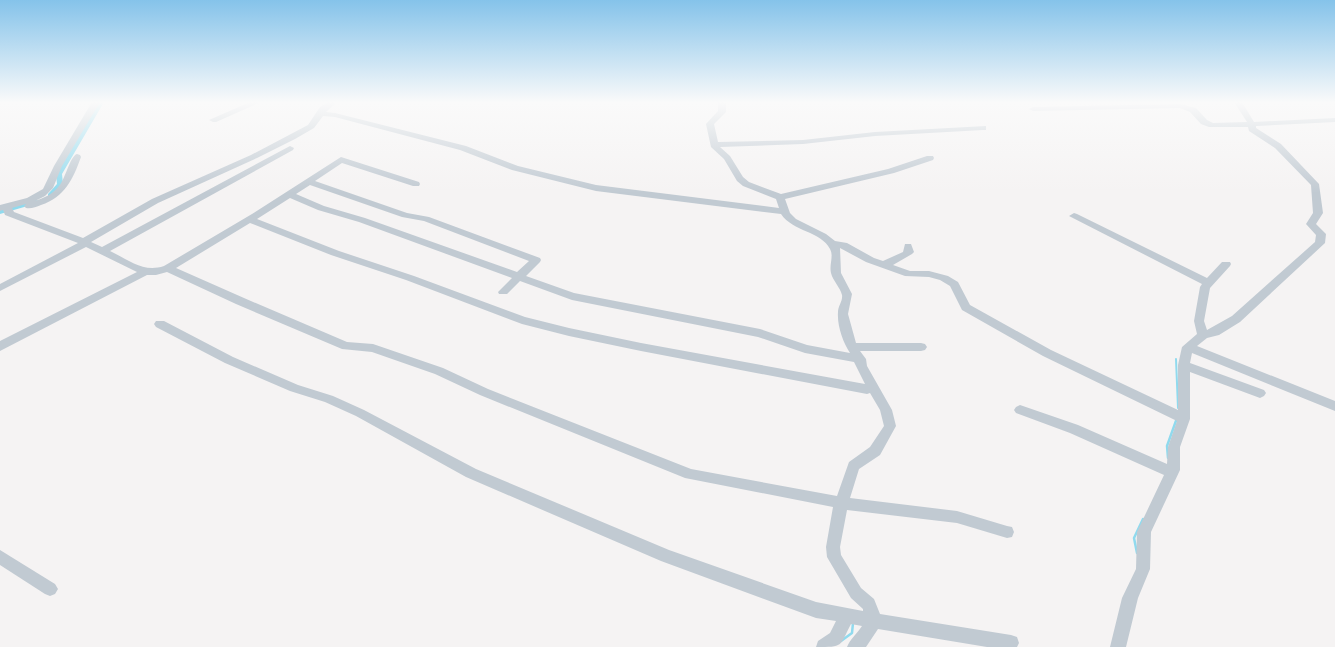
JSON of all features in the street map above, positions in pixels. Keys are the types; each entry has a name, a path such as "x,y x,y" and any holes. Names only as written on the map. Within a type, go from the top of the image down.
{"street":[{"path":"5,210 46,191 51,184 57,167 66,156 79,132"},
{"path":"0,288 85,243 154,201 244,162 301,132"},
{"path":"402,132 463,148 515,168 596,188 785,212"},
{"path":"712,132 714,135 714,145 726,158 740,179 780,198 891,171 930,158"},
{"path":"714,145 803,142 875,134 925,132"},
{"path":"1118,647 1130,598 1144,570 1144,532 1172,472 1174,447 1182,428 1178,416 1184,365 1188,347 1203,335 1215,332 1236,319 1320,243 1321,234 1311,224 1318,213 1315,184 1278,146 1257,132"},
{"path":"102,251 290,148"},
{"path":"5,210 45,201 62,191 68,181 77,157"},
{"path":"5,210 85,243 145,272 156,272 168,268 251,220 290,196 341,160 416,184"},
{"path":"309,182 405,215 426,219 536,260 503,292"},
{"path":"290,196 321,208 362,220 572,296 760,333 831,355 860,359"},
{"path":"780,198 787,216 794,222 826,237 835,248 837,255 835,266 836,274 847,294 847,301 843,308 843,314 852,347 860,359 861,366 886,410 890,426 875,451 854,466 841,503 833,547 834,557 856,593 870,604 874,620 863,639 855,647"},
{"path":"1074,216 1209,283"},
{"path":"251,220 335,253 410,278 522,320 641,347 867,389 873,386"},
{"path":"831,244 844,245 870,260 909,274 930,274 944,278 954,284 966,307 1047,353 1178,416"},
{"path":"884,265 907,254 909,252 908,246"},
{"path":"1203,335 1200,321 1205,288 1226,264"},
{"path":"168,268 240,301 346,346 374,348 439,370 484,392 690,474 841,503 957,517 1007,532"},
{"path":"0,347 3,344 145,272"},
{"path":"160,324 236,363 294,388 329,398 360,413 471,473 666,556 816,610 1011,643"},
{"path":"852,347 921,347"},
{"path":"1188,347 1335,406"},
{"path":"1184,365 1260,393"},
{"path":"1020,410 1074,430 1172,472"},
{"path":"0,557 50,589"},
{"path":"824,647 836,639 847,616"}],"waterway":[{"path":"50,195 60,184 59,174 83,132"},
{"path":"0,212 36,202"},
{"path":"1176,359 1178,408"},
{"path":"1168,458 1167,446 1177,418"},
{"path":"1137,553 1134,538 1143,519"},
{"path":"841,641 852,633 853,623"}]}
